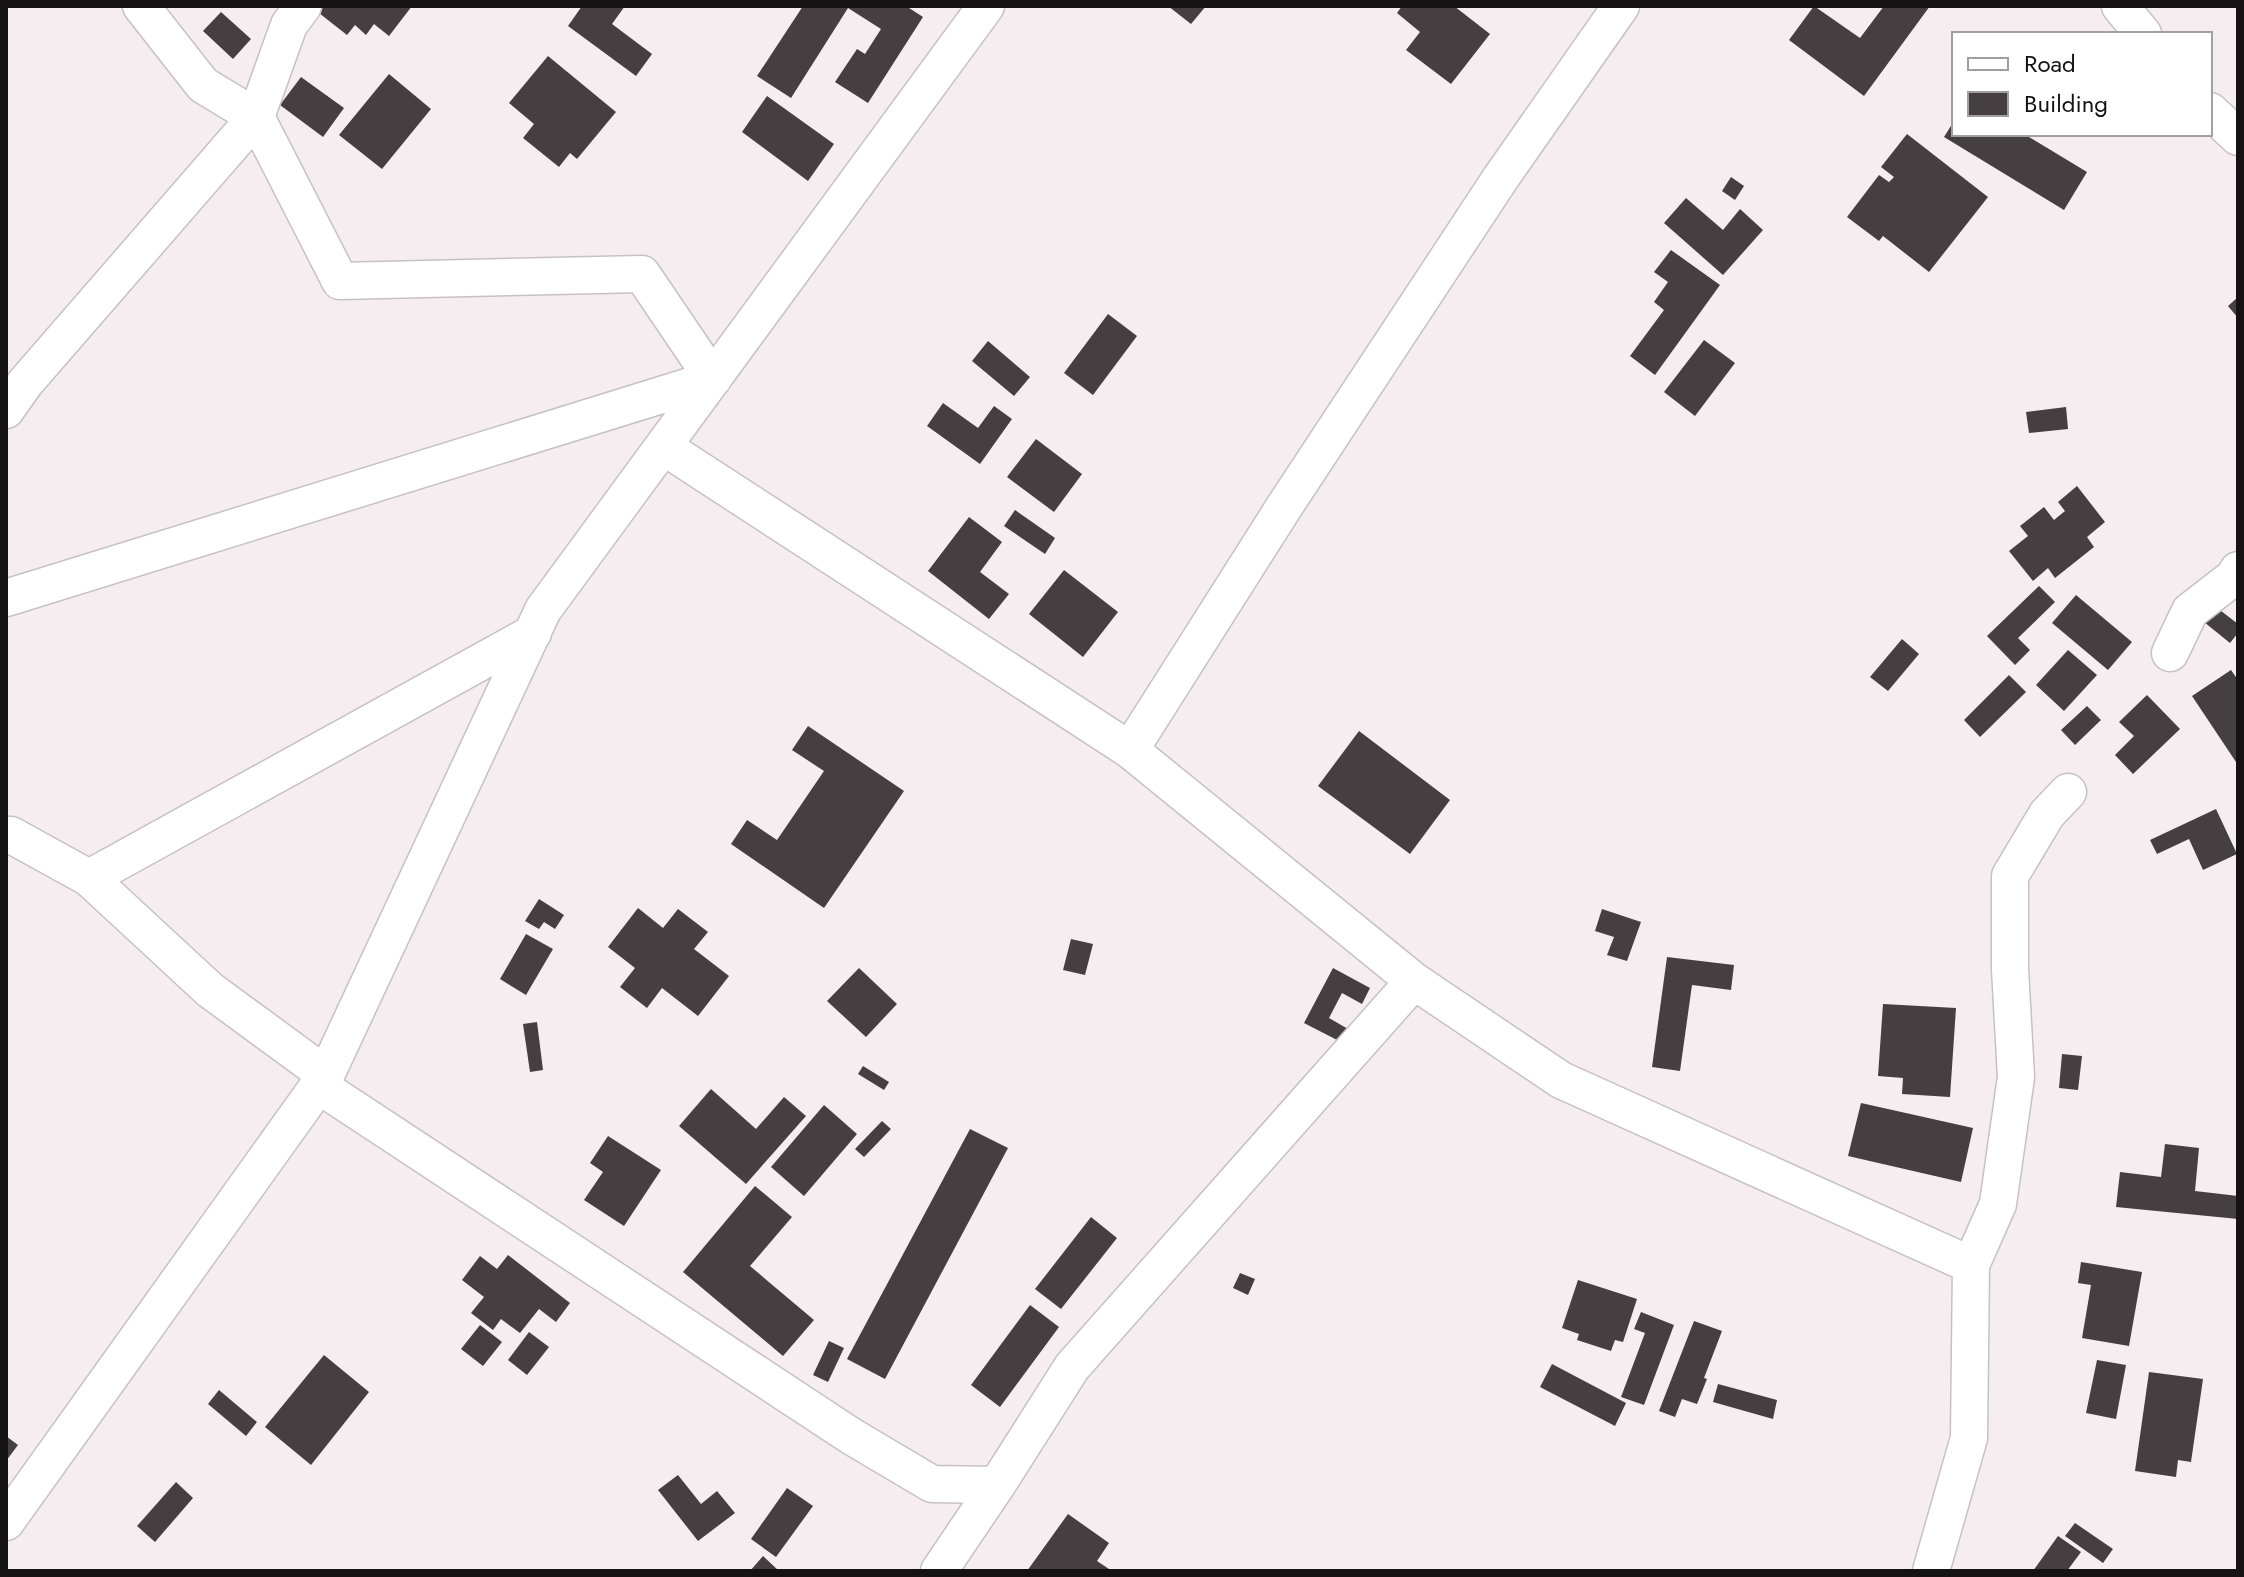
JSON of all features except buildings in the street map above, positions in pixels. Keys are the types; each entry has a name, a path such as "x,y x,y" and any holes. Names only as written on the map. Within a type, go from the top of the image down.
{"street":[{"path":"141,6 203,85 256,117 340,281 642,274 713,379"},
{"path":"6,410 25,383 256,117 289,25 303,6"},
{"path":"6,1522 322,1080 543,610 986,6"},
{"path":"1130,750 1301,480 1500,179 1621,6"},
{"path":"2120,6 2141,32"},
{"path":"2212,113 2238,137"},
{"path":"6,598 713,379"},
{"path":"664,447 1130,750 1414,981 1561,1080 1971,1265"},
{"path":"2170,653 2190,611 2234,577 2238,570"},
{"path":"89,878 533,633"},
{"path":"1931,1571 1969,1438 1971,1265 1998,1204 2016,1077 2010,969 2010,876 2047,814 2068,792"},
{"path":"6,835 89,878 210,990 322,1080 851,1436 932,1484 997,1485"},
{"path":"939,1571 1072,1367 1414,981"}]}
